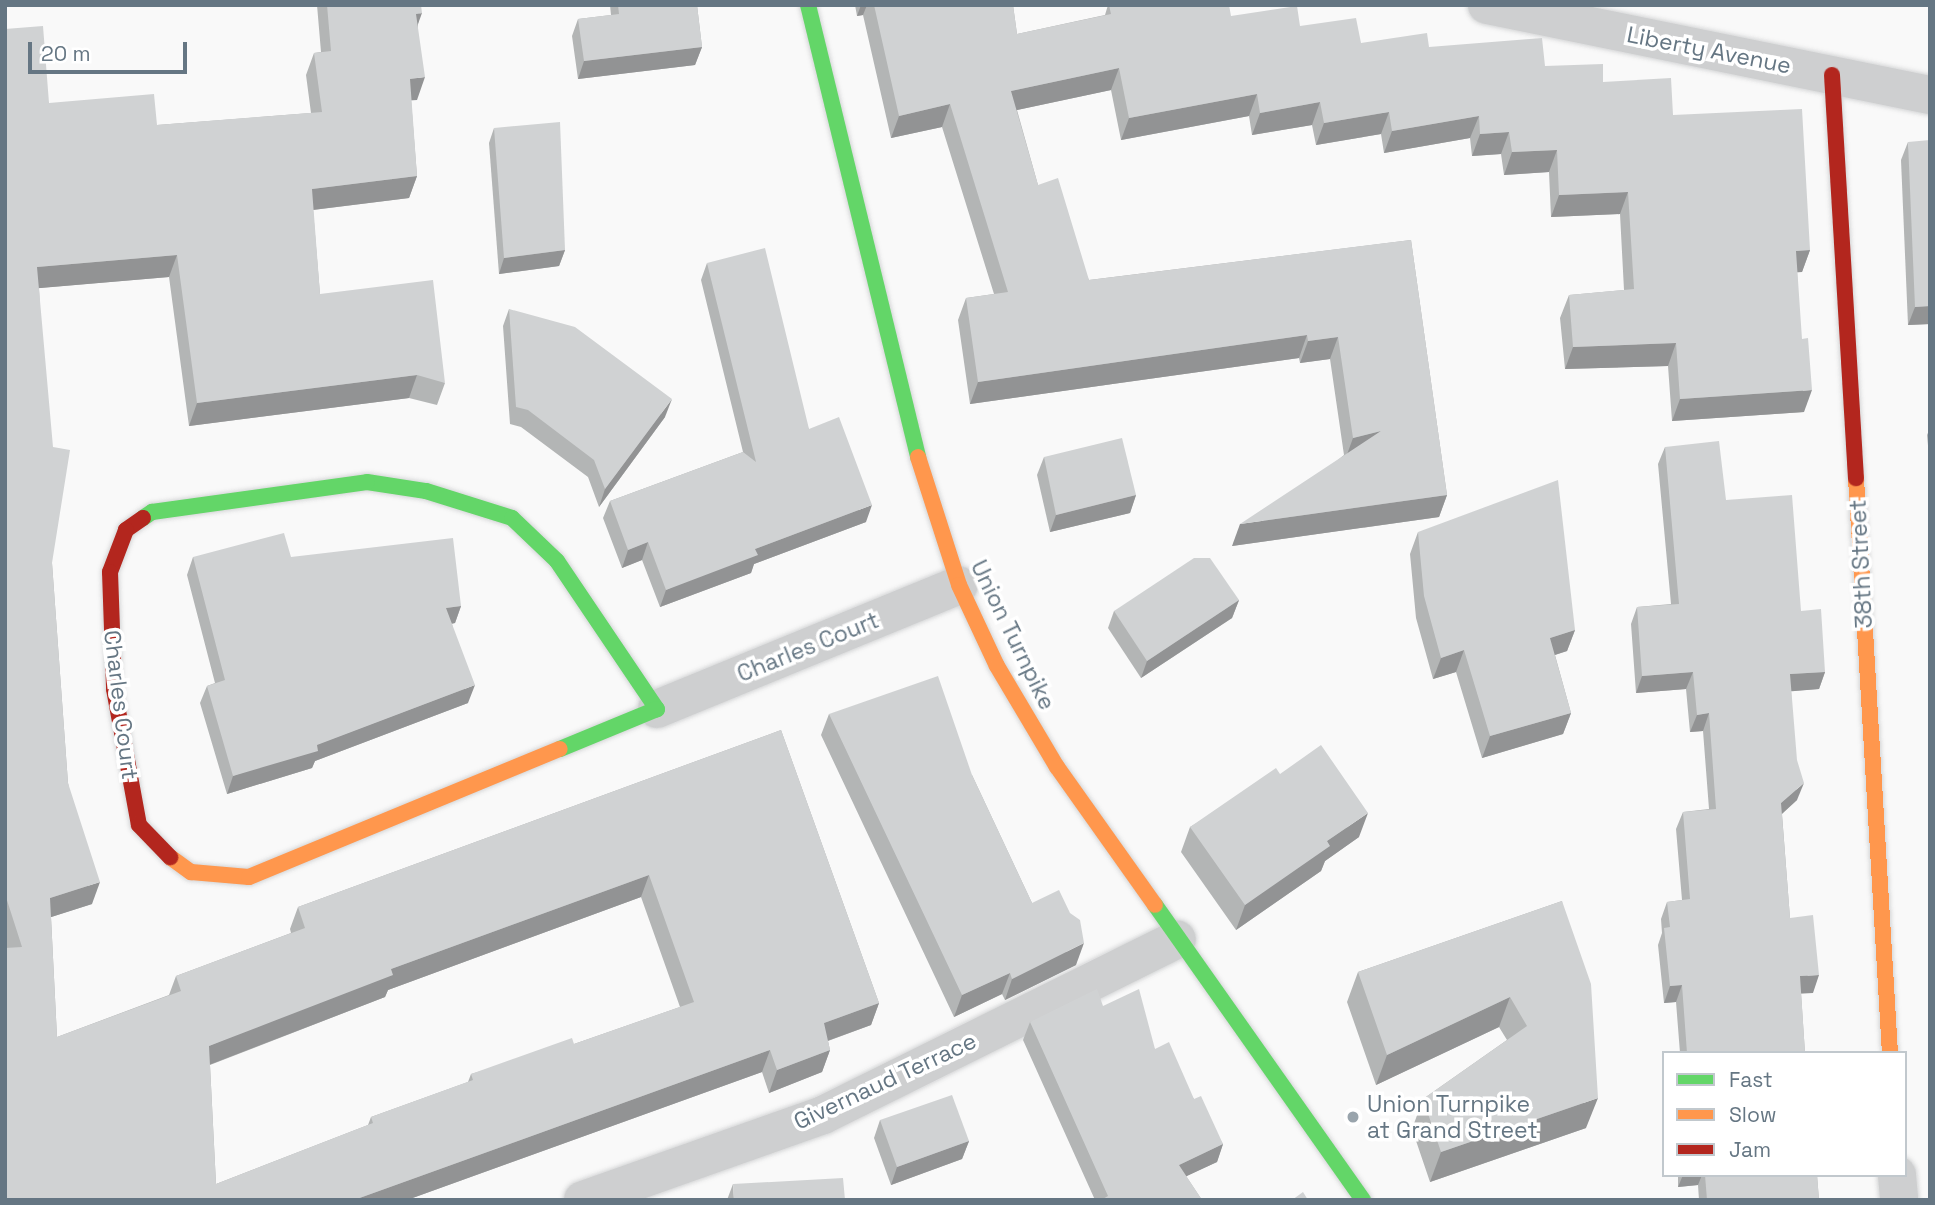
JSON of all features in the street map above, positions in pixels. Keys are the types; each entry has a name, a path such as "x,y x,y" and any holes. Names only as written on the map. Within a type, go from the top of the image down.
{"street":[{"name":"Union Turnpike","path":"807,5 918,458 959,585 1027,721 1177,939 1363,1200"},
{"name":"Liberty Avenue","path":"1487,5 1930,95"},
{"name":"38th Street","path":"1832,75 1890,1051"},
{"name":"Charles Court","path":"657,709 557,561 512,518 426,491 367,482 152,512 126,530 110,572 114,690 139,825 159,850 191,872 248,877 959,585"},
{"name":"Givernaud Terrace","path":"583,1200 823,1115 1177,939"},
{"path":"1897,1177 1899,1200"}],"building":[{"path":"327,5 421,5 422,13 416,14 425,77 410,79 417,176 312,189 320,294 433,280 445,383 417,375 197,403 177,255 37,267 53,447 70,450 52,563 68,783 100,882 50,898 57,1037 181,991 176,976 305,928 298,907 781,730 879,1003 824,1023 830,1050 777,1070 770,1050 354,1200 5,1200 5,948 22,947 5,894 5,29 43,26 49,103 154,94 157,125 322,112 314,53 331,51","holes":["649,875 694,1002 574,1044 572,1038 471,1074 473,1080 371,1117 373,1123 216,1184 209,1046 393,975 391,969"]},
{"path":"618,5 697,5 702,47 584,61 578,19 619,14"},
{"path":"874,5 1013,5 1017,34 1111,14 1109,5 1229,5 1231,16 1297,6 1300,26 1356,18 1361,43 1427,33 1429,47 1542,38 1545,66 1603,64 1603,82 1671,78 1673,115 1802,109 1810,250 1796,251 1802,339 1808,338 1812,390 1680,399 1676,343 1573,347 1569,295 1634,289 1628,192 1559,195 1557,150 1512,152 1509,132 1480,134 1479,116 1392,131 1389,112 1324,123 1320,102 1260,113 1257,94 1129,118 1119,68 1011,91 1038,185 1058,178 1089,280 1411,240 1447,495 1240,524 1381,431 1353,438 1338,337 1308,341 1307,335 978,382 966,298 1008,292 950,104 899,116"},
{"path":"560,122 565,250 504,258 494,128"},
{"path":"1930,140 1930,306 1915,307 1908,142"},
{"path":"765,248 809,429 839,417 872,505 755,549 758,555 666,590 648,542 628,550 610,501 743,452 756,462 707,263"},
{"path":"509,309 575,327 672,399 605,489 594,460 528,410 516,407"},
{"path":"1122,438 1136,495 1056,515 1044,457"},
{"path":"1719,441 1726,500 1792,495 1801,611 1821,609 1825,672 1790,674 1797,760 1804,783 1781,803 1790,918 1813,915 1819,975 1800,976 1805,1051 1687,1051 1682,985 1670,986 1664,928 1670,927 1667,902 1690,899 1683,812 1716,809 1709,713 1697,715 1693,672 1642,676 1637,607 1679,604 1665,447"},
{"path":"1558,480 1575,630 1550,638 1571,713 1490,736 1464,650 1441,658 1424,596 1418,532"},
{"path":"284,533 291,557 453,538 461,606 446,608 475,685 317,745 318,751 233,776 207,686 225,680 193,557"},
{"path":"1194,558 1210,558 1239,600 1147,661 1114,611"},
{"path":"938,676 972,775 1032,903 1059,890 1070,913 1080,920 1084,943 1012,979 1010,973 962,995 829,714"},
{"path":"1321,745 1368,813 1327,841 1330,846 1245,905 1190,827 1276,768 1280,774"},
{"path":"1562,901 1591,984 1598,1098 1441,1152 1423,1099 1527,1026 1510,997 1387,1055 1358,972"},
{"path":"1097,989 1103,1006 1139,989 1155,1049 1169,1042 1194,1099 1201,1096 1223,1144 1179,1165 1202,1200 1101,1200 1108,1196 1030,1022"},
{"path":"952,1095 969,1141 897,1167 880,1120"},
{"path":"1705,1177 1817,1177 1819,1200 1707,1200"},
{"path":"843,1178 845,1200 734,1200 733,1184"},
{"path":"1303,1192 1308,1200 1292,1200"}],"traffic: fast":[{"path":"808,5 918,457"},
{"path":"367,482 426,491 512,518 557,561 657,709 560,749"},
{"path":"143,518 152,512 367,482"},
{"path":"1155,905 1363,1200"}],"traffic: slow":[{"path":"918,457 959,585 997,666 1057,767 1155,905"},
{"path":"1856,478 1890,1051"},
{"path":"170,857 191,872 249,877 560,749"}],"traffic: jam":[{"path":"1832,75 1856,478"},
{"path":"143,518 126,530 110,572 114,689 139,825 170,857"}],"place":[{"name":"Union Turnpike at Grand Street","path":"1353,1117"}]}
